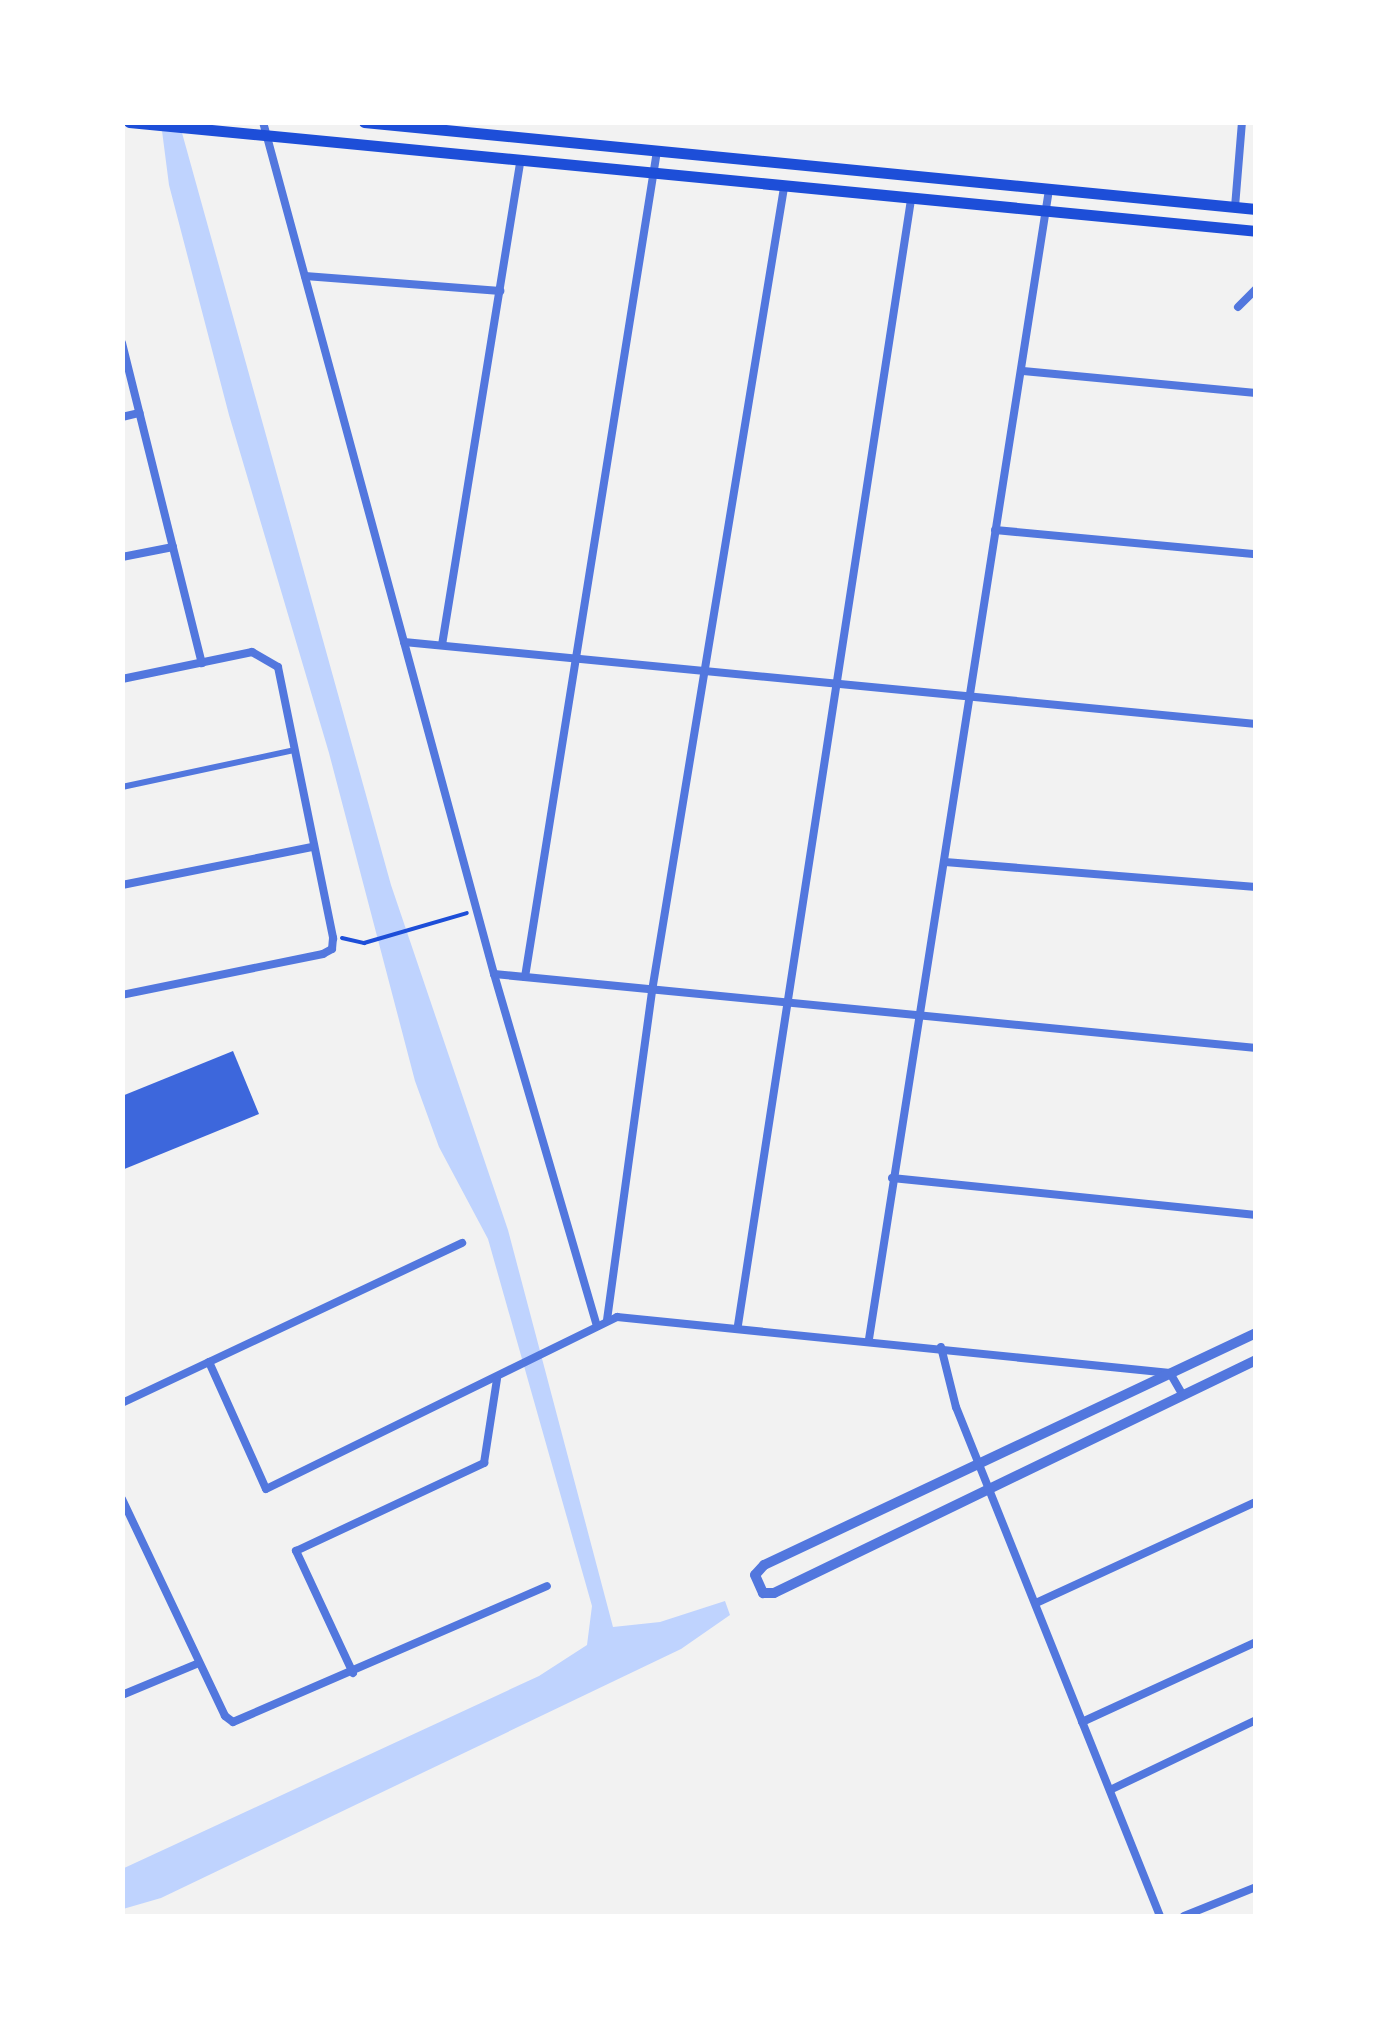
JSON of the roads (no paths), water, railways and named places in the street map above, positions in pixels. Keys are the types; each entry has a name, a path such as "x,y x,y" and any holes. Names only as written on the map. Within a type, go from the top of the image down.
{"main road":[{"path":"364,122 1256,209"},
{"path":"134,123 520,165 1256,231"}],"street":[{"path":"263,122 494,974 597,1326"},
{"path":"1235,207 1242,122"},
{"path":"525,977 657,151"},
{"path":"442,645 520,165"},
{"path":"607,1320 652,991 708,674 784,188"},
{"path":"869,1339 1050,190"},
{"path":"738,1325 832,687 911,200"},
{"path":"304,276 500,290"},
{"path":"1238,307 1256,289"},
{"path":"122,343 202,663"},
{"path":"1023,371 1256,393"},
{"path":"122,417 140,414"},
{"path":"995,530 1256,554"},
{"path":"122,556 173,547"},
{"path":"404,642 832,687 1256,724"},
{"path":"122,678 252,652 268,656 278,667 333,938 332,949 122,995"},
{"path":"122,787 295,750"},
{"path":"122,884 313,847"},
{"path":"945,862 1256,887"},
{"path":"494,974 917,1019 1256,1048"},
{"path":"892,1178 1256,1215"},
{"path":"122,1404 462,1243"},
{"path":"208,1362 266,1489 497,1379 607,1320 630,1316 1170,1374"},
{"path":"1256,1333 764,1565 755,1575 763,1593 774,1594 989,1486 1256,1360"},
{"path":"941,1347 979,1462 1160,1916"},
{"path":"1170,1374 1182,1394"},
{"path":"353,1672 296,1551 484,1462 497,1379"},
{"path":"122,1499 199,1663 233,1722 547,1586"},
{"path":"1036,1603 1256,1502"},
{"path":"1082,1722 1256,1642"},
{"path":"122,1695 199,1663"},
{"path":"1110,1790 1256,1720"},
{"path":"1184,1916 1256,1887"}],"water":[{"path":"179,122 391,885 508,1230 613,1627 660,1622 725,1601 730,1615 681,1649 161,1898 123,1909 122,1869 539,1676 587,1645 592,1606 488,1239 439,1147 415,1081 329,753 229,415 169,185 161,123"}]}
